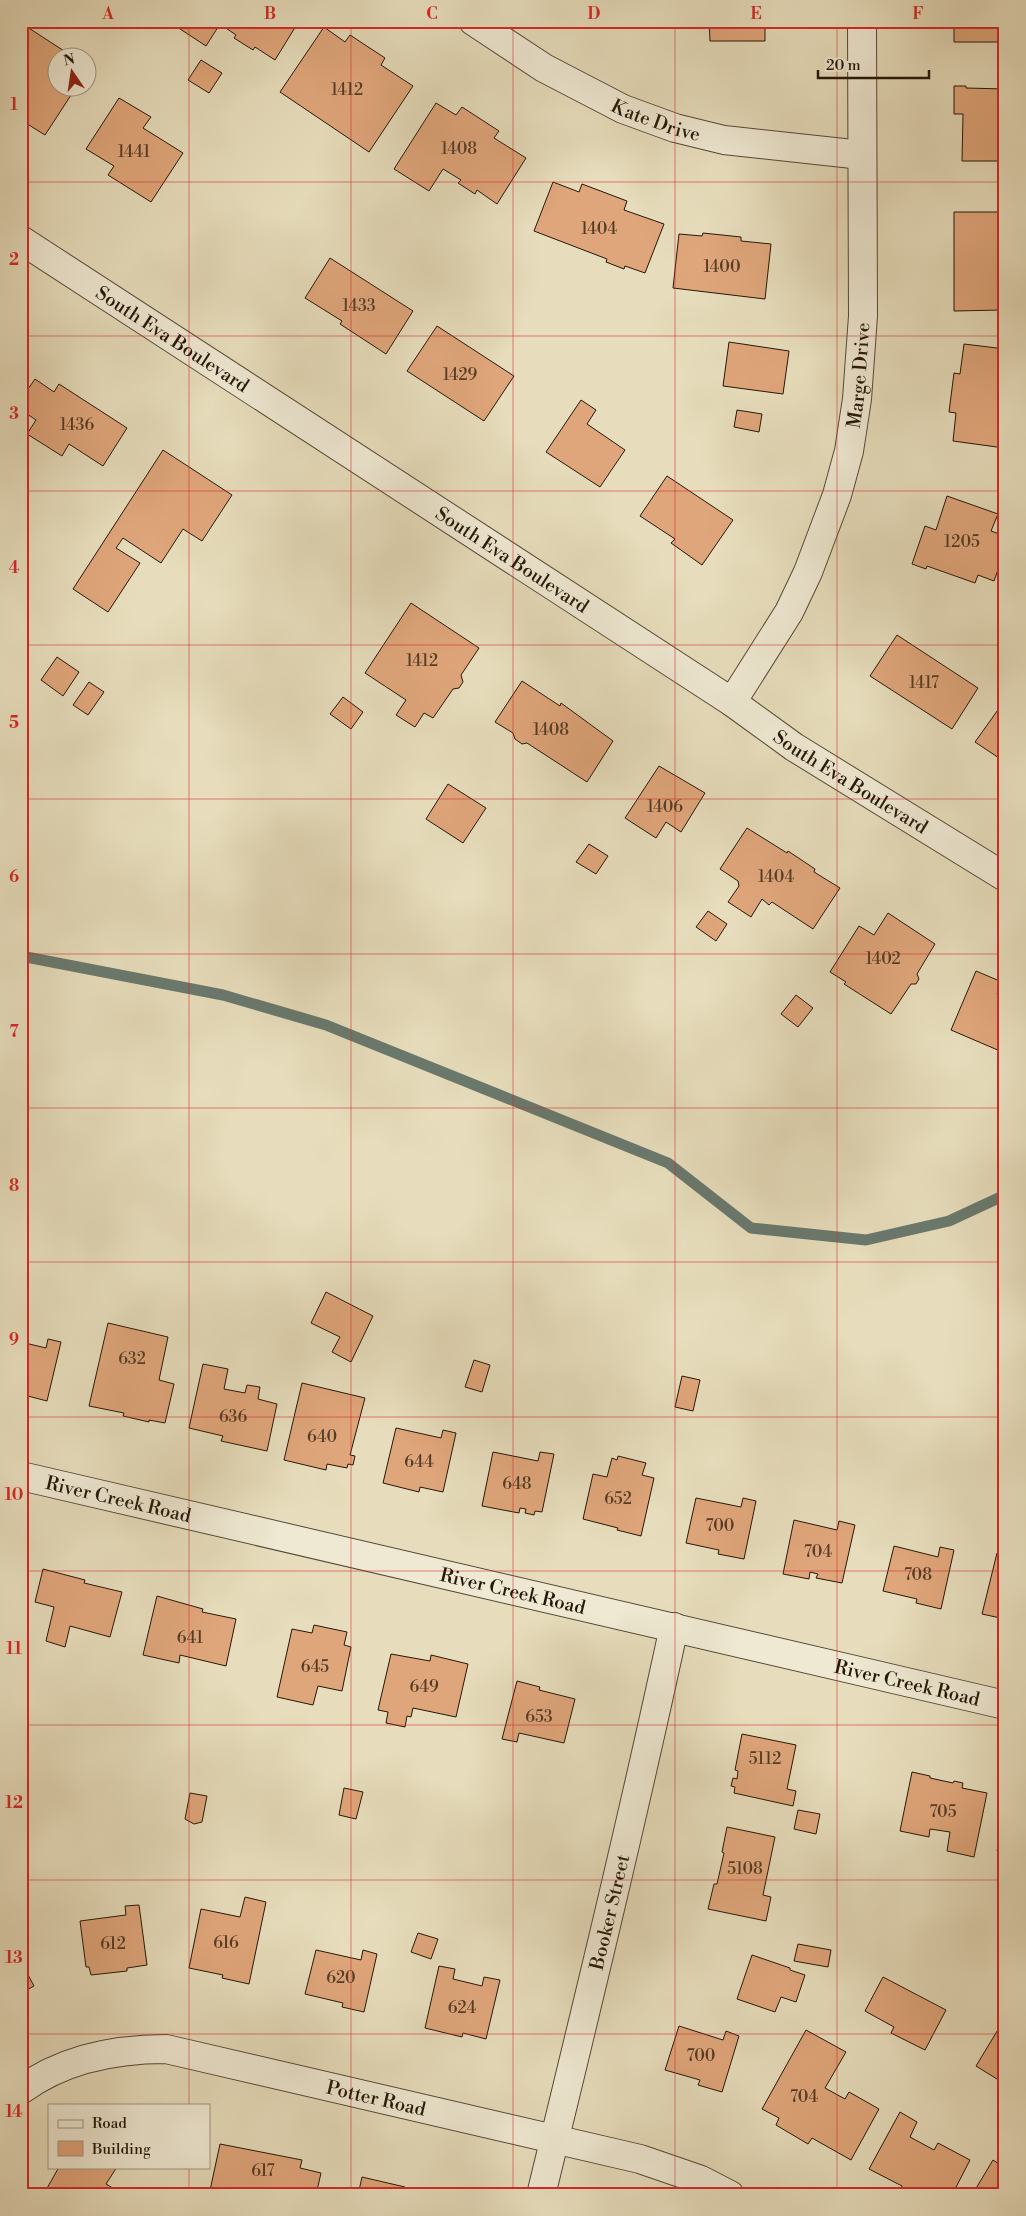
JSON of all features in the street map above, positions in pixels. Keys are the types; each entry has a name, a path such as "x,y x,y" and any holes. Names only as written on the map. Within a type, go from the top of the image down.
{"street":[{"name":"Kate Drive","path":"473,21 544,68 623,109 666,125 724,140 862,155"},
{"name":"Marge Drive","path":"732,702 789,612 808,572 837,495 849,451 857,399 862,316 862,21"},
{"name":"South Eva Boulevard","path":"21,240 732,702 794,747 1005,877"},
{"name":"River Creek Road","path":"21,1476 1005,1705"},
{"name":"Booker Street","path":"541,2195 633,1814 674,1627"},
{"name":"Potter Road","path":"21,2090 59,2069 103,2054 135,2049 166,2049 640,2159 701,2180 730,2195"}],"building":[{"path":"172,21 299,21 275,60 255,47 253,50 234,38 236,35 220,24 206,46 171,23"},
{"path":"709,21 765,21 765,41 710,41"},
{"path":"954,21 1004,21 1004,42 954,42"},
{"path":"21,23 60,48 48,48 48,98 69,98 45,135 21,120"},
{"path":"324,27 345,42 350,35 385,58 381,65 413,86 369,152 280,92"},
{"path":"201,60 222,73 209,93 188,80"},
{"path":"954,86 1005,89 1005,161 962,161 963,114 954,114"},
{"path":"119,98 151,117 143,128 183,153 151,202 108,175 114,166 86,149"},
{"path":"436,103 456,115 462,107 499,131 494,138 526,158 497,204 477,190 475,194 458,183 461,180 443,169 429,191 394,169"},
{"path":"553,182 579,192 582,184 627,201 624,210 664,224 645,273 625,266 624,269 606,262 607,259 534,231"},
{"path":"954,212 1003,212 1003,310 954,311"},
{"path":"703,233 741,237 741,241 771,244 765,299 673,288 679,234 702,236"},
{"path":"330,258 413,311 386,354 340,324 342,321 305,298"},
{"path":"437,326 514,376 484,421 407,371"},
{"path":"729,342 789,351 783,394 723,386"},
{"path":"964,344 1005,349 1004,448 953,441 956,413 949,412 954,373 960,374"},
{"path":"35,379 54,392 59,384 127,428 103,466 69,444 62,456 27,434 36,420 21,410 21,399"},
{"path":"581,400 596,410 587,424 625,450 600,487 546,452"},
{"path":"737,410 762,414 759,432 734,427"},
{"path":"163,450 232,495 202,541 183,529 161,563 123,538 116,548 140,563 108,612 73,589"},
{"path":"667,476 733,520 702,565 671,543 675,539 640,516"},
{"path":"947,496 998,514 991,531 1005,536 1005,569 999,567 994,581 978,575 975,583 927,566 926,569 912,564 925,526 936,530"},
{"path":"411,603 479,648 461,675 463,682 459,688 453,689 433,718 424,713 415,727 396,715 406,700 365,673"},
{"path":"897,635 978,688 952,729 870,676"},
{"path":"57,657 79,672 63,696 41,680"},
{"path":"522,681 560,706 561,703 613,741 587,782 527,743 522,744 515,739 513,733 495,722"},
{"path":"89,682 104,692 88,715 73,705"},
{"path":"343,697 363,712 351,729 330,714"},
{"path":"1005,700 1005,762 975,742"},
{"path":"659,766 705,793 681,832 666,822 656,838 625,818"},
{"path":"448,784 486,808 463,843 426,819"},
{"path":"747,828 787,853 788,851 815,869 814,872 840,888 813,929 772,902 769,905 762,899 751,917 728,902 739,886 738,881 720,869"},
{"path":"589,844 608,856 596,874 576,862"},
{"path":"708,911 727,924 716,941 696,927"},
{"path":"888,913 935,944 917,974 919,979 916,984 911,984 891,1014 844,984 846,982 830,972 859,926 874,935"},
{"path":"976,971 1002,982 997,994 1005,998 1005,1039 1000,1051 951,1030"},
{"path":"796,995 813,1008 798,1027 781,1014"},
{"path":"326,1292 373,1316 351,1362 332,1352 340,1337 311,1323"},
{"path":"108,1323 168,1337 159,1380 174,1384 165,1423 149,1420 149,1422 123,1416 124,1413 89,1406"},
{"path":"48,1339 61,1342 47,1401 24,1395 25,1390 21,1389 21,1342 46,1348"},
{"path":"474,1360 490,1365 482,1392 465,1387"},
{"path":"203,1364 228,1369 224,1389 245,1393 247,1385 260,1387 258,1399 277,1404 267,1451 221,1441 223,1436 189,1428"},
{"path":"682,1376 700,1380 693,1411 675,1407"},
{"path":"302,1383 365,1398 350,1455 355,1456 353,1465 348,1464 347,1468 327,1464 326,1470 284,1460"},
{"path":"396,1428 441,1438 443,1430 456,1433 443,1492 420,1487 419,1492 383,1483"},
{"path":"493,1452 538,1461 540,1452 554,1454 542,1512 535,1511 534,1515 525,1513 526,1509 520,1508 519,1513 482,1506"},
{"path":"618,1456 646,1463 642,1475 654,1478 641,1536 583,1519 593,1474 607,1477 612,1458 617,1460"},
{"path":"696,1498 741,1507 743,1498 756,1501 744,1559 718,1554 719,1550 686,1543"},
{"path":"794,1520 837,1530 839,1521 855,1525 842,1583 816,1578 818,1574 810,1572 809,1579 783,1574"},
{"path":"894,1546 938,1557 940,1547 954,1550 941,1609 916,1603 917,1599 883,1591"},
{"path":"997,1553 1005,1555 1005,1619 982,1614"},
{"path":"43,1569 85,1580 84,1583 122,1592 110,1637 70,1626 65,1647 46,1641 54,1607 35,1602"},
{"path":"157,1596 203,1609 202,1612 236,1619 226,1666 180,1655 179,1663 143,1655"},
{"path":"314,1625 347,1632 344,1645 351,1647 342,1691 318,1686 313,1705 277,1697 292,1629 312,1633"},
{"path":"391,1654 430,1661 431,1655 468,1664 456,1717 413,1708 411,1717 407,1716 405,1727 386,1723 388,1712 378,1710"},
{"path":"517,1681 540,1687 539,1690 575,1699 564,1743 519,1733 517,1742 502,1739"},
{"path":"742,1734 796,1745 787,1789 796,1791 793,1806 734,1793 735,1787 731,1786 733,1778 737,1779 738,1771 735,1770"},
{"path":"912,1772 953,1783 954,1781 963,1783 962,1788 987,1793 974,1857 947,1851 950,1832 930,1829 929,1837 900,1831"},
{"path":"344,1788 363,1792 356,1819 339,1815"},
{"path":"190,1793 207,1796 202,1822 194,1824 185,1819"},
{"path":"798,1810 820,1814 816,1834 794,1829"},
{"path":"1005,1818 1005,1852 997,1851"},
{"path":"727,1827 775,1837 763,1895 771,1897 766,1921 708,1909 714,1884 717,1884 724,1853 722,1852"},
{"path":"245,1897 266,1902 249,1984 222,1978 223,1975 189,1968 201,1909 240,1917"},
{"path":"139,1905 147,1965 127,1968 127,1971 91,1975 89,1967 86,1967 80,1921 126,1915 125,1906"},
{"path":"418,1933 438,1939 431,1959 411,1952"},
{"path":"798,1944 831,1950 828,1967 794,1961"},
{"path":"316,1950 361,1960 363,1950 377,1954 364,2012 342,2007 343,2003 305,1994"},
{"path":"752,1955 805,1975 796,2002 781,1997 775,2012 737,1999"},
{"path":"21,1962 34,1986 21,1993"},
{"path":"439,1966 455,1969 453,1979 482,1986 484,1977 500,1980 486,2039 463,2033 462,2037 425,2028"},
{"path":"883,1977 946,2010 925,2050 891,2033 894,2027 865,2011"},
{"path":"679,2026 723,2040 726,2031 739,2036 722,2092 698,2085 700,2080 665,2070"},
{"path":"999,2028 1005,2031 1005,2084 976,2066"},
{"path":"806,2030 846,2052 825,2088 845,2099 849,2092 879,2109 851,2160 812,2138 808,2144 776,2125 779,2118 762,2109"},
{"path":"900,2112 917,2122 910,2137 934,2150 938,2143 970,2160 952,2195 906,2195 900,2191 902,2186 869,2169"},
{"path":"220,2144 302,2160 300,2168 321,2173 316,2195 209,2195"},
{"path":"993,2160 1005,2168 1005,2195 972,2195"},
{"path":"58,2168 116,2168 106,2184 118,2191 116,2195 41,2195 44,2189 46,2190"},
{"path":"362,2177 405,2187 404,2191 421,2195 358,2195"}],"waterway":[{"path":"21,956 223,995 326,1025 668,1163 751,1228 866,1240 949,1221 1005,1195"}]}
